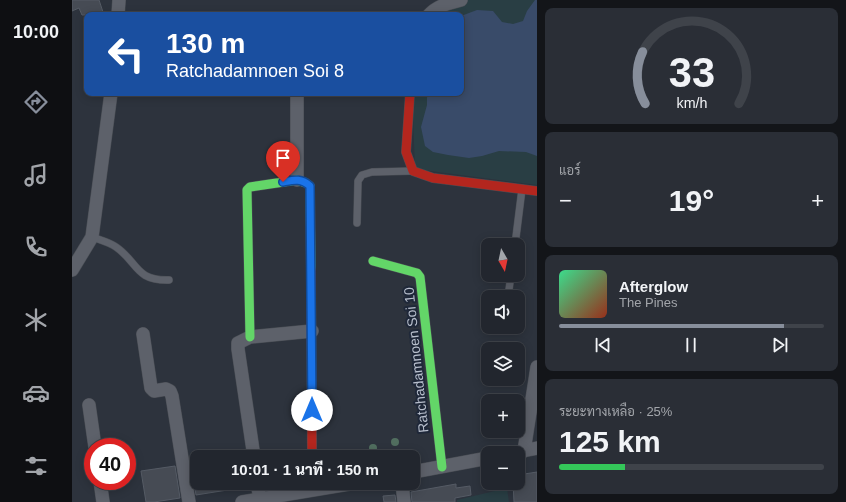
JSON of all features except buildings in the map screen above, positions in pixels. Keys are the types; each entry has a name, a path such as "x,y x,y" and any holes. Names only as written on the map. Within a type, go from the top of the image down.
{"street":[{"path":"118,12 119,0"},
{"path":"431,12 447,4 461,0"},
{"path":"72,270 92,237 111,96"},
{"path":"297,96 297,180"},
{"path":"410,96 406,152 413,171 433,178 537,191"},
{"path":"250,337 247,190 250,187 297,180 310,186 312,450"},
{"name":"Ratchadamnoen Soi 10","path":"373,261 417,273 420,277 442,467"},
{"path":"253,450 238,344 250,337 312,331"},
{"path":"143,334 151,388 154,391 166,389 170,391 172,396 189,502"},
{"path":"519,446 537,367"},
{"path":"89,405 94,438"},
{"path":"525,451 537,448"},
{"path":"420,471 481,459"},
{"path":"101,490 103,502"},
{"path":"258,490 260,499"},
{"path":"242,502 299,490"},
{"path":"403,490 404,502"}],"lane":[{"path":"357,223 358,182 362,175 372,172 413,171"},
{"path":"516,238 522,189"},
{"path":"92,237 114,246 125,255 143,275 156,279 169,280"}],"green space":[{"path":"465,0 537,0 537,185 415,169 412,96 464,96 464,12 438,12"},
{"path":"499,490 507,490 509,502 457,502 457,500"}],"water":[{"path":"535,0 537,0 537,156 526,152 499,151 469,158 433,152 425,146 421,127 427,105 427,96 464,96 464,15 477,10 493,11 502,22 513,24 523,21 527,11"}],"traffic: fast":[{"path":"250,337 247,190 250,187 297,180 310,186 311,269"},
{"path":"373,261 417,273 420,277 442,467"}],"traffic: jam":[{"path":"410,96 406,152 413,171 433,178 537,191"},
{"path":"311,269 312,450"}],"route":[{"path":"283,182 297,180 310,186 312,410"}]}
